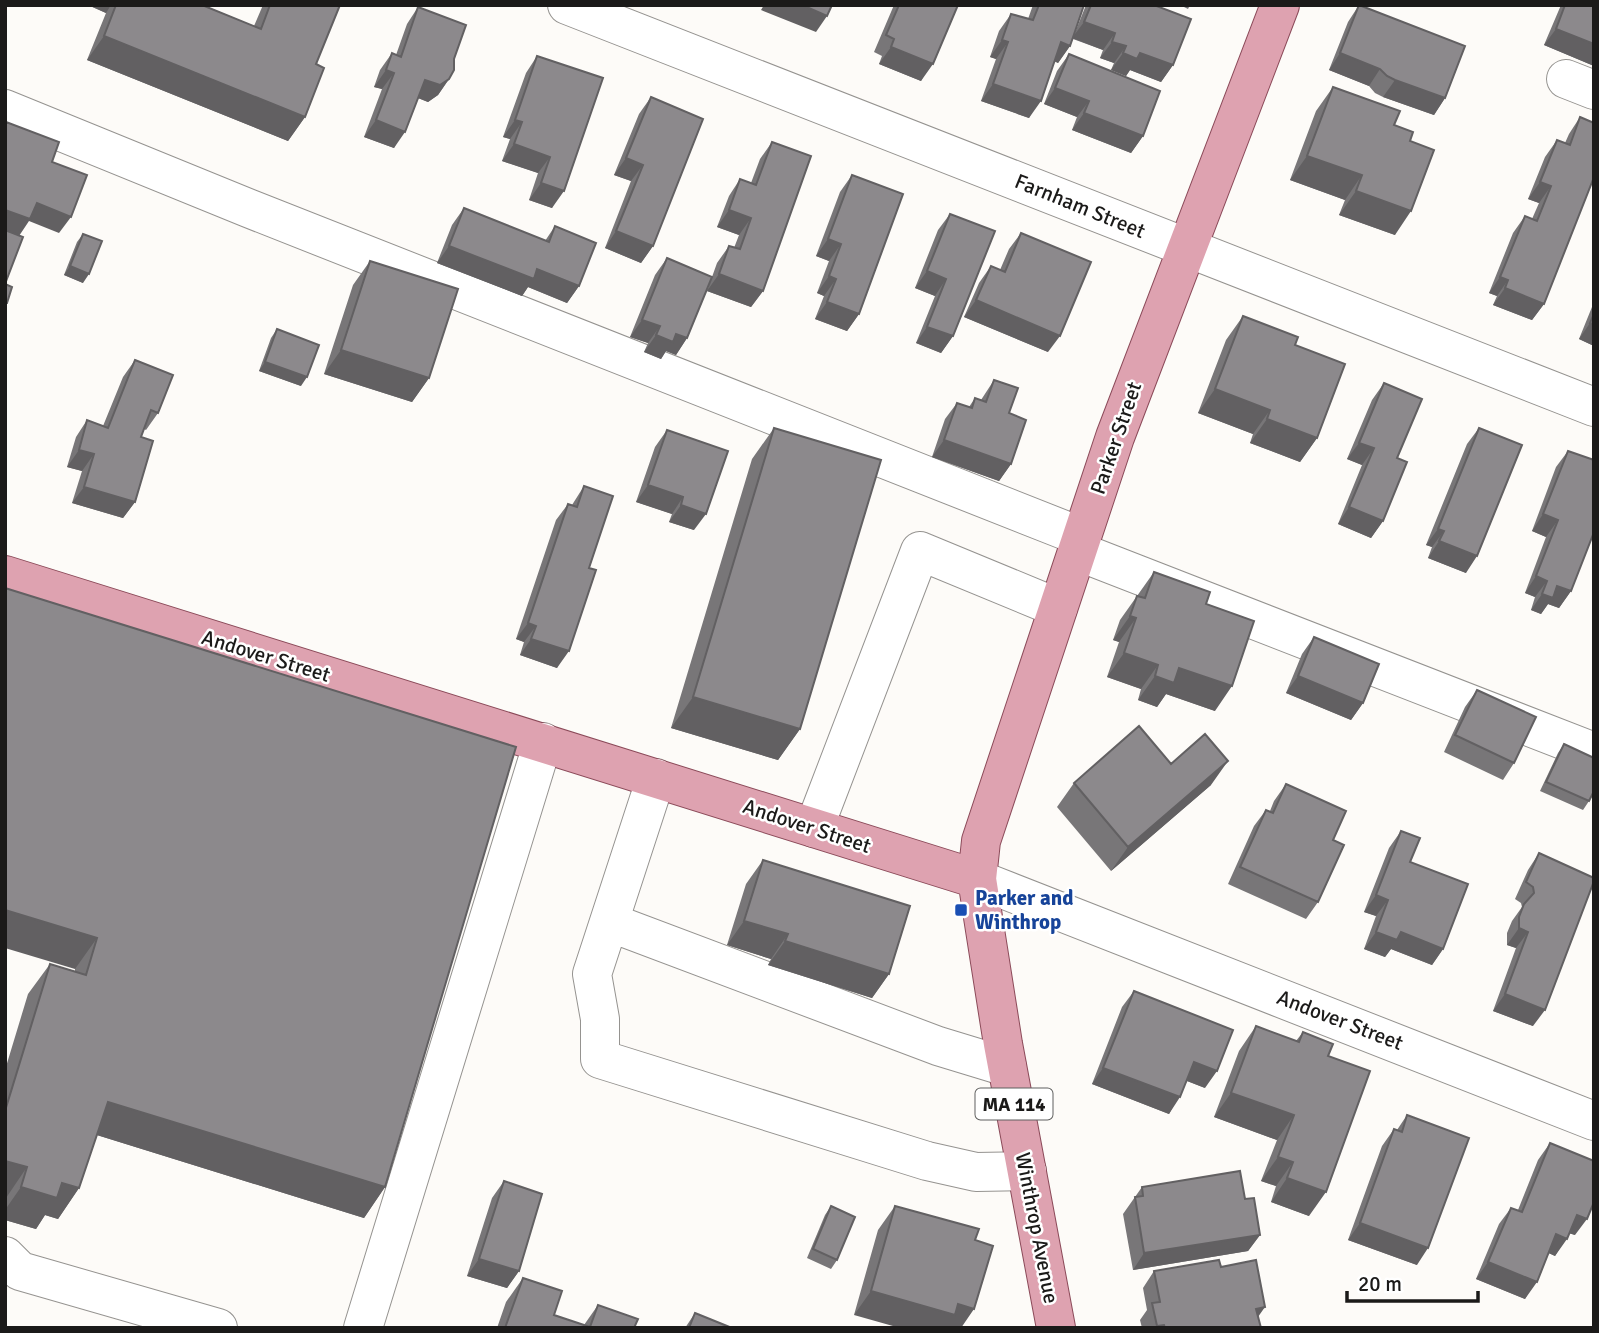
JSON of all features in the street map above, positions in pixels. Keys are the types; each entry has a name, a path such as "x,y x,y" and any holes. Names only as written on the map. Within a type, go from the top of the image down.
{"main road":[{"name":"Parker Street","path":"976,879 981,841 1115,437 1280,5"},
{"name":"Andover Street","path":"5,575 976,879"},
{"name":"Winthrop Avenue","path":"976,879 1007,1067 1056,1328"}],"street":[{"name":"Farnham Street","path":"567,5 1594,407"},
{"path":"5,109 1594,752"},
{"path":"814,828 920,551 1058,608"},
{"path":"363,1328 543,742"},
{"path":"656,778 592,974 600,1019 600,1059 926,1160 976,1172 1027,1171"},
{"name":"Andover Street","path":"976,879 1594,1121"},
{"path":"609,922 938,1046 1007,1067"},
{"path":"5,1256 20,1271 218,1328"}],"building":[{"path":"116,5 202,5 261,29 270,5 340,5 316,64 324,68 305,117 104,36"},
{"path":"802,5 832,5 827,16"},
{"path":"899,5 958,5 933,64 891,47 894,39 886,35"},
{"path":"1039,5 1084,5 1070,46 1061,42 1041,101 993,84 1008,42 1002,40 1011,14 1033,20"},
{"path":"1091,5 1154,5 1191,19 1173,65 1140,53 1137,59 1123,53 1126,46 1112,42 1115,33 1084,22"},
{"path":"1359,5 1465,46 1445,98 1395,80 1380,69 1340,53"},
{"path":"1565,5 1594,5 1594,44 1556,29"},
{"path":"418,7 466,25 449,79 440,85 425,80 405,132 376,120 394,73 386,70 392,53 401,57"},
{"path":"1069,54 1160,91 1143,136 1084,113 1089,101 1055,88"},
{"path":"537,56 603,78 564,191 541,183 550,157 514,144 522,122 515,120"},
{"path":"1333,87 1400,111 1394,125 1413,132 1410,141 1434,150 1411,211 1356,191 1362,175 1307,156"},
{"path":"651,97 703,119 653,246 616,231 643,165 626,158"},
{"path":"1580,117 1594,123 1594,177 1544,304 1505,288 1508,280 1500,277 1525,216 1537,221 1551,186 1540,182 1557,140 1570,145"},
{"path":"6,122 59,142 52,162 87,175 71,217 37,203 30,219 5,210"},
{"path":"772,142 811,156 763,291 719,274 729,246 740,249 751,218 729,210 740,179 756,185"},
{"path":"852,175 903,194 859,314 827,302 836,279 829,276 841,244 828,239"},
{"path":"464,208 549,242 555,226 596,243 579,286 537,269 534,279 449,246"},
{"path":"950,214 995,231 953,336 927,327 946,279 927,271"},
{"path":"5,230 23,237 5,284"},
{"path":"1021,233 1091,262 1060,336 976,300 991,266 1005,272"},
{"path":"83,234 102,241 89,274 70,266"},
{"path":"667,258 712,277 687,338 676,334 673,342 656,335 660,326 642,320"},
{"path":"370,261 458,289 429,378 341,350"},
{"path":"5,284 12,287 7,303 5,303"},
{"path":"1243,316 1298,337 1295,345 1345,364 1317,438 1267,419 1270,410 1215,389"},
{"path":"277,329 319,345 307,377 265,362"},
{"path":"135,360 173,375 158,413 151,410 141,437 153,441 135,502 84,487 94,454 79,450 87,420 108,428"},
{"path":"994,380 1018,388 1009,413 1026,420 1011,464 944,440 957,403 972,408 975,398 986,402"},
{"path":"1384,383 1422,399 1397,458 1407,462 1383,521 1349,507 1374,448 1359,443"},
{"path":"774,428 881,460 800,729 693,697"},
{"path":"1479,428 1522,445 1477,556 1439,541 1444,531 1438,529"},
{"path":"667,430 728,451 706,514 681,505 683,497 648,485"},
{"path":"1568,451 1594,460 1594,532 1571,591 1557,586 1553,598 1542,594 1547,581 1536,576 1558,520 1543,514"},
{"path":"584,486 613,496 589,568 596,570 569,651 531,639 536,626 528,623 568,504 577,507"},
{"path":"1154,572 1210,592 1206,604 1254,621 1232,686 1179,668 1174,683 1155,676 1158,665 1124,653 1136,618 1130,616 1137,596 1145,598"},
{"path":"5,588 516,747 385,1187 108,1102 79,1188 62,1183 57,1198 21,1187 27,1167 5,1161 5,1111 50,964 86,975 97,938 5,910"},
{"path":"1314,637 1379,664 1363,703 1298,676"},
{"path":"1477,690 1536,717 1514,763 1455,735"},
{"path":"1139,726 1171,764 1205,734 1228,761 1128,847 1074,783"},
{"path":"1564,744 1594,758 1594,791 1589,801 1546,782"},
{"path":"1286,784 1346,811 1333,840 1344,845 1318,902 1240,867 1266,810 1273,813"},
{"path":"1401,831 1420,838 1410,862 1468,884 1443,949 1401,932 1397,940 1376,932 1388,900 1376,895"},
{"path":"1539,853 1594,878 1545,1010 1505,994 1528,932 1519,928 1519,917 1524,904 1534,893 1533,887 1526,882"},
{"path":"763,860 910,906 889,974 785,941 788,934 744,921"},
{"path":"1134,991 1233,1030 1217,1071 1194,1062 1180,1097 1103,1068"},
{"path":"1256,1026 1299,1042 1303,1032 1333,1044 1328,1056 1370,1071 1326,1192 1287,1178 1293,1162 1278,1157 1294,1115 1231,1093"},
{"path":"1407,1115 1469,1138 1428,1248 1360,1223 1394,1129 1402,1132"},
{"path":"1550,1143 1594,1161 1594,1202 1587,1219 1577,1215 1567,1239 1556,1234 1537,1282 1488,1262 1511,1208 1522,1212"},
{"path":"1240,1171 1245,1199 1254,1198 1260,1235 1144,1253 1135,1197 1143,1196 1142,1187"},
{"path":"504,1181 542,1194 519,1271 479,1259"},
{"path":"831,1206 855,1217 837,1260 813,1249"},
{"path":"895,1206 979,1229 975,1240 993,1246 974,1309 958,1304 955,1315 871,1291"},
{"path":"1219,1260 1221,1267 1256,1260 1265,1307 1256,1309 1261,1328 1157,1326 1152,1303 1160,1302 1154,1271"},
{"path":"523,1278 562,1291 554,1315 590,1327 598,1305 638,1319 634,1328 505,1328"},
{"path":"695,1313 732,1328 689,1328"}],"place":[{"name":"Parker and Winthrop","path":"961,910"}]}
